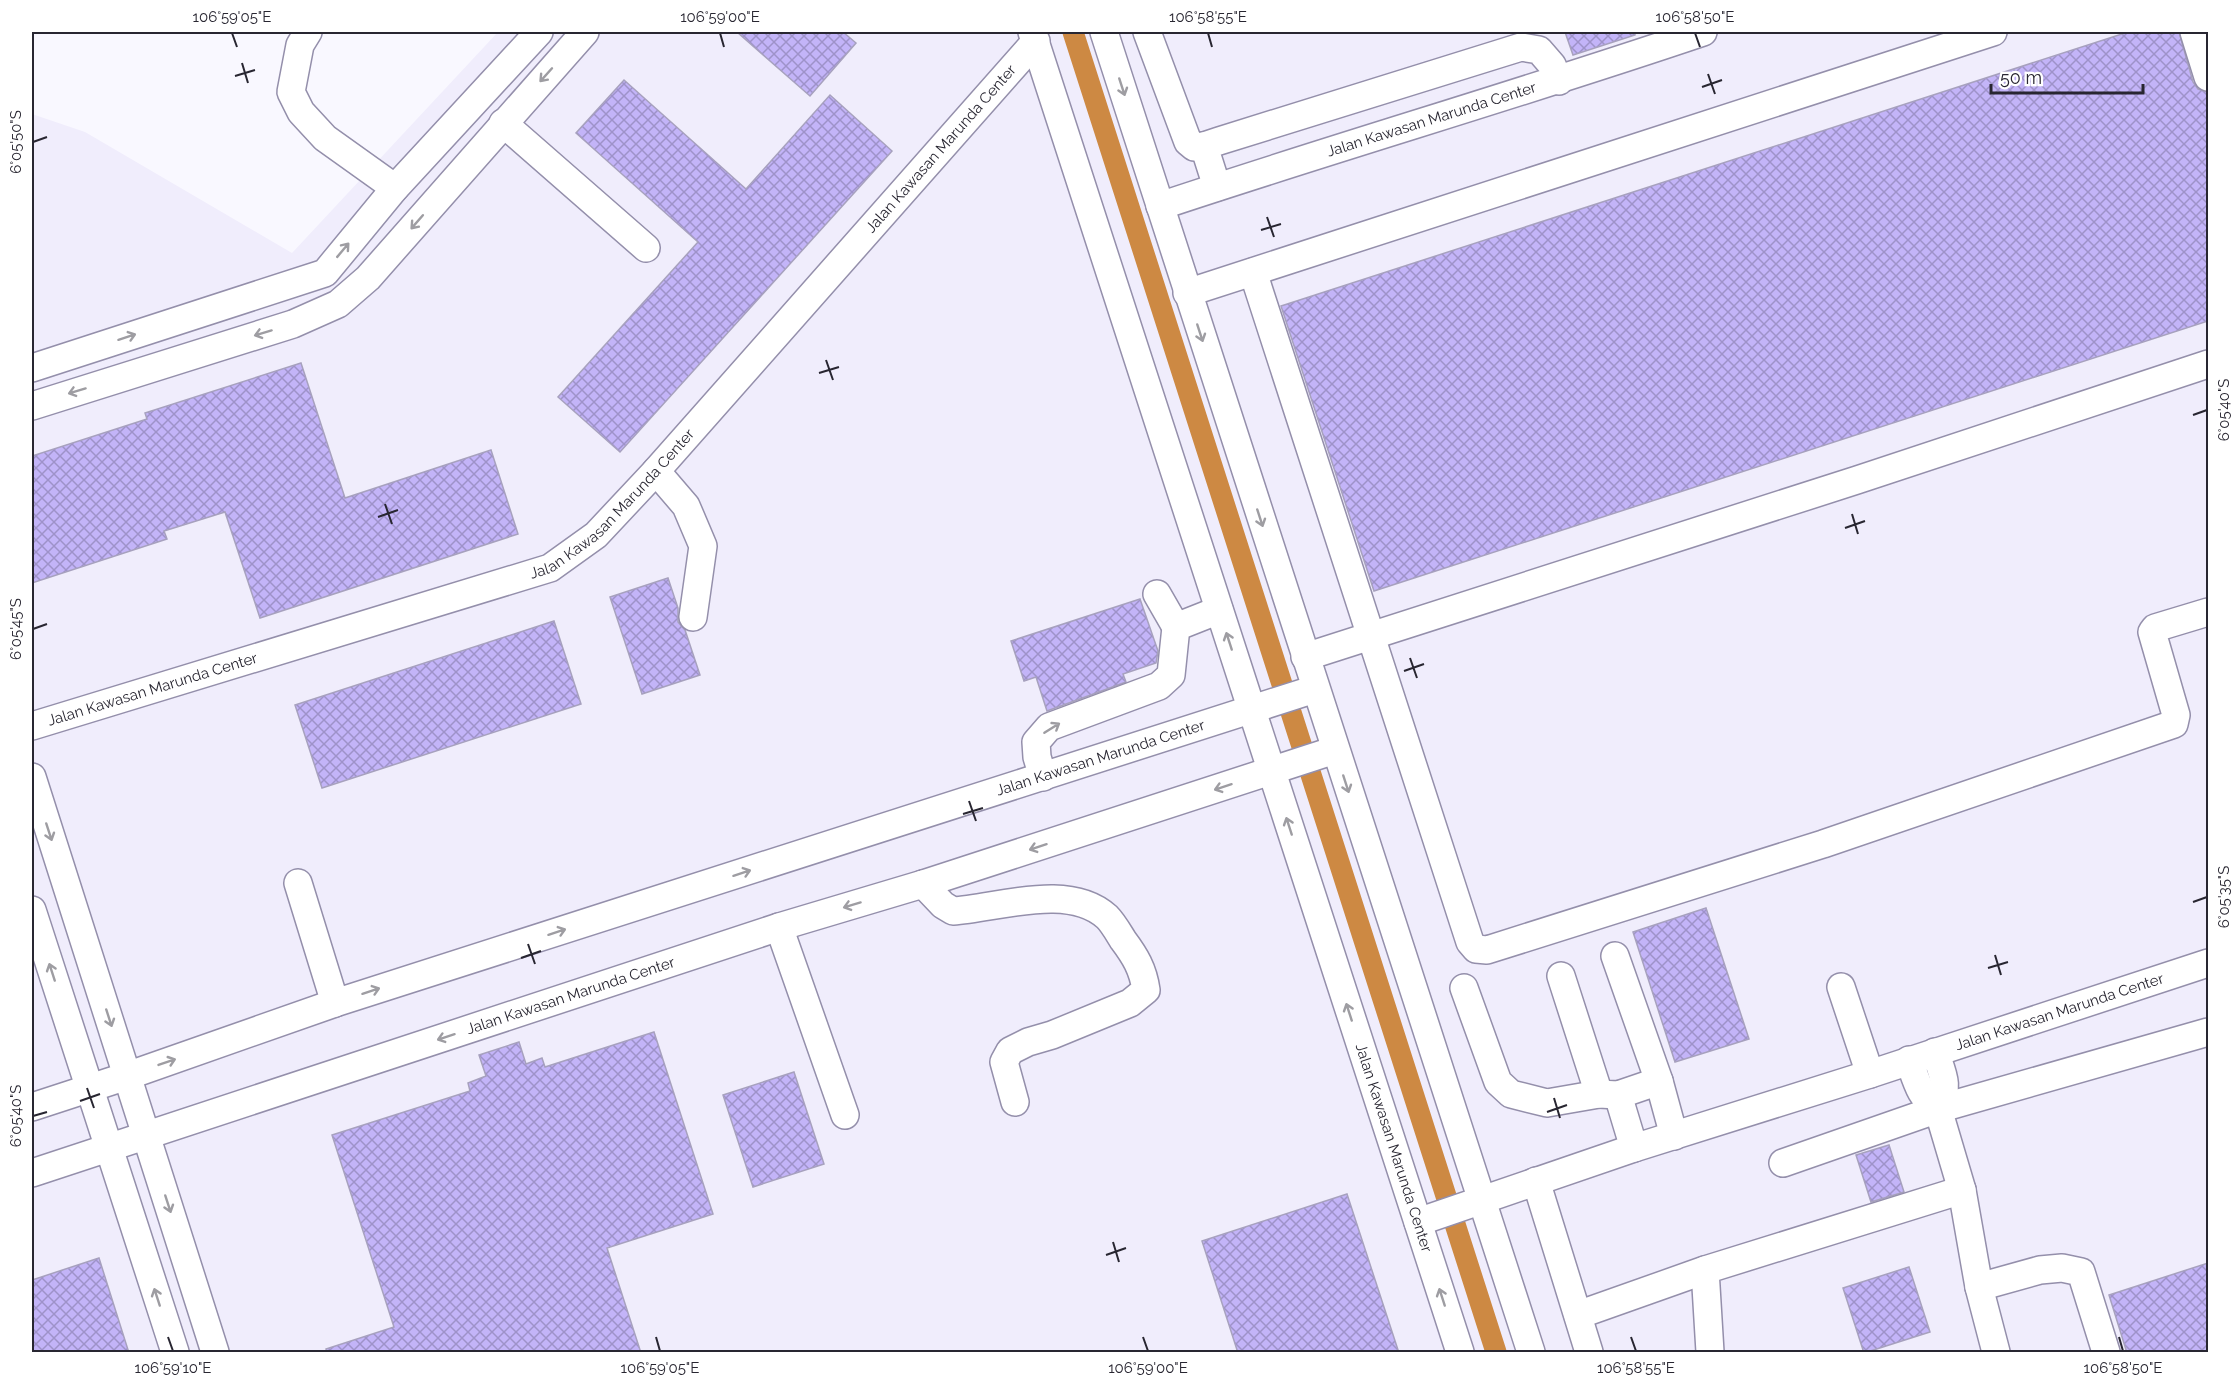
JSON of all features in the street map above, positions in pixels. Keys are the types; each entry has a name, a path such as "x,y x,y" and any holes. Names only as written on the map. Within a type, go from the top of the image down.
{"lane":[{"path":"308,32 300,45 291,92 301,112 325,138 395,188"},
{"path":"32,368 325,273 395,188 539,32"},
{"path":"32,405 293,324 338,304 368,278 585,32"},
{"path":"1105,32 1305,657 1312,690 1478,1202 1531,1353"},
{"path":"1147,32 1188,142 1194,147 1204,146 1521,47 1539,50 1552,65 1558,81"},
{"name":"Jalan Kawasan Marunda Center","path":"1160,206 1283,165 1558,81 1703,32"},
{"path":"1187,293 1994,32"},
{"path":"2194,32 2208,77"},
{"name":"Jalan Kawasan Marunda Center","path":"32,726 550,568 596,535 656,471 1034,36"},
{"name":"Jalan Kawasan Marunda Center","path":"1034,36 1219,610 1255,708 1421,1221 1460,1353"},
{"path":"492,84 510,116 646,248"},
{"path":"1268,126 1283,165"},
{"path":"1204,146 1217,187"},
{"path":"1253,272 1470,942 1476,949 1487,950 1823,844 2174,724 2176,715 2151,632 2208,612"},
{"path":"325,273 338,304"},
{"path":"1305,657 1835,487 2208,364"},
{"path":"656,471 686,506 703,546 693,617"},
{"path":"1043,777 1037,757 1036,742 1049,727 1159,686 1171,675 1176,627 1157,594"},
{"path":"1176,627 1219,610"},
{"name":"Jalan Kawasan Marunda Center","path":"32,1107 335,1003 1312,690"},
{"name":"Jalan Kawasan Marunda Center","path":"32,1173 779,927 923,884 1332,752"},
{"path":"32,777 215,1353"},
{"path":"298,883 335,1003"},
{"path":"923,884 943,905 953,911 1024,900 1069,900 1093,907 1108,918 1139,962 1146,990 1130,1003 1010,1051 1004,1062 1015,1102"},
{"path":"32,910 175,1353"},
{"path":"779,927 845,1115"},
{"path":"1615,956 1659,1081 1674,1136"},
{"name":"Jalan Kawasan Marunda Center","path":"1421,1221 1634,1148 1870,1074 2208,963"},
{"path":"1561,976 1609,1094 1634,1148"},
{"path":"1841,987 1870,1074"},
{"path":"1464,988 1498,1082 1511,1094 1546,1103 1609,1094 1659,1081"},
{"path":"1783,1163 1938,1109 2208,1032"},
{"path":"1935,1052 1946,1089 1938,1109 1962,1190 1978,1287 1996,1353"},
{"path":"1909,1060 1927,1104 1938,1109"},
{"path":"1536,1181 1589,1353"},
{"path":"1578,1315 1705,1270 1962,1190"},
{"path":"1978,1287 2040,1270 2062,1268 2080,1272 2106,1353"},
{"path":"1705,1270 1710,1353"}],"shaded area":[{"path":"498,32 2208,32 2208,1352 32,1352 32,114 85,132 292,253"}],"building":[{"path":"737,32 843,32 856,43 810,96"},
{"path":"1565,32 1635,32 1635,35 1573,55"},
{"path":"2128,32 2179,32 2193,82 2198,89 2208,92 2208,321 1374,591 1281,306"},
{"path":"624,80 746,189 830,95 892,151 620,452 558,397 698,242 576,133"},
{"path":"301,363 345,498 491,450 518,534 260,618 225,512 164,531 167,539 32,583 32,456 147,419 145,413"},
{"path":"668,578 678,608 678,622 685,630 700,675 642,694 610,597"},
{"path":"1140,599 1158,651 1156,663 1123,674 1126,682 1047,711 1036,677 1024,681 1011,641"},
{"path":"554,621 581,704 322,788 295,705"},
{"path":"1706,908 1749,1039 1675,1062 1633,932"},
{"path":"654,1032 713,1214 607,1248 641,1353 327,1353 326,1349 394,1327 332,1135 470,1091 468,1083 486,1076 479,1055 519,1042 526,1064 542,1058 545,1067"},
{"path":"794,1072 824,1164 753,1187 723,1095"},
{"path":"1889,1145 1904,1192 1871,1202 1856,1155"},
{"path":"1347,1194 1399,1353 1238,1353 1202,1241"},
{"path":"99,1258 129,1353 32,1353 32,1280"},
{"path":"2208,1263 2208,1353 2127,1353 2109,1295"},
{"path":"1909,1267 1930,1332 1864,1353 1843,1288"}],"waterway":[{"path":"1073,32 1496,1352"}]}
